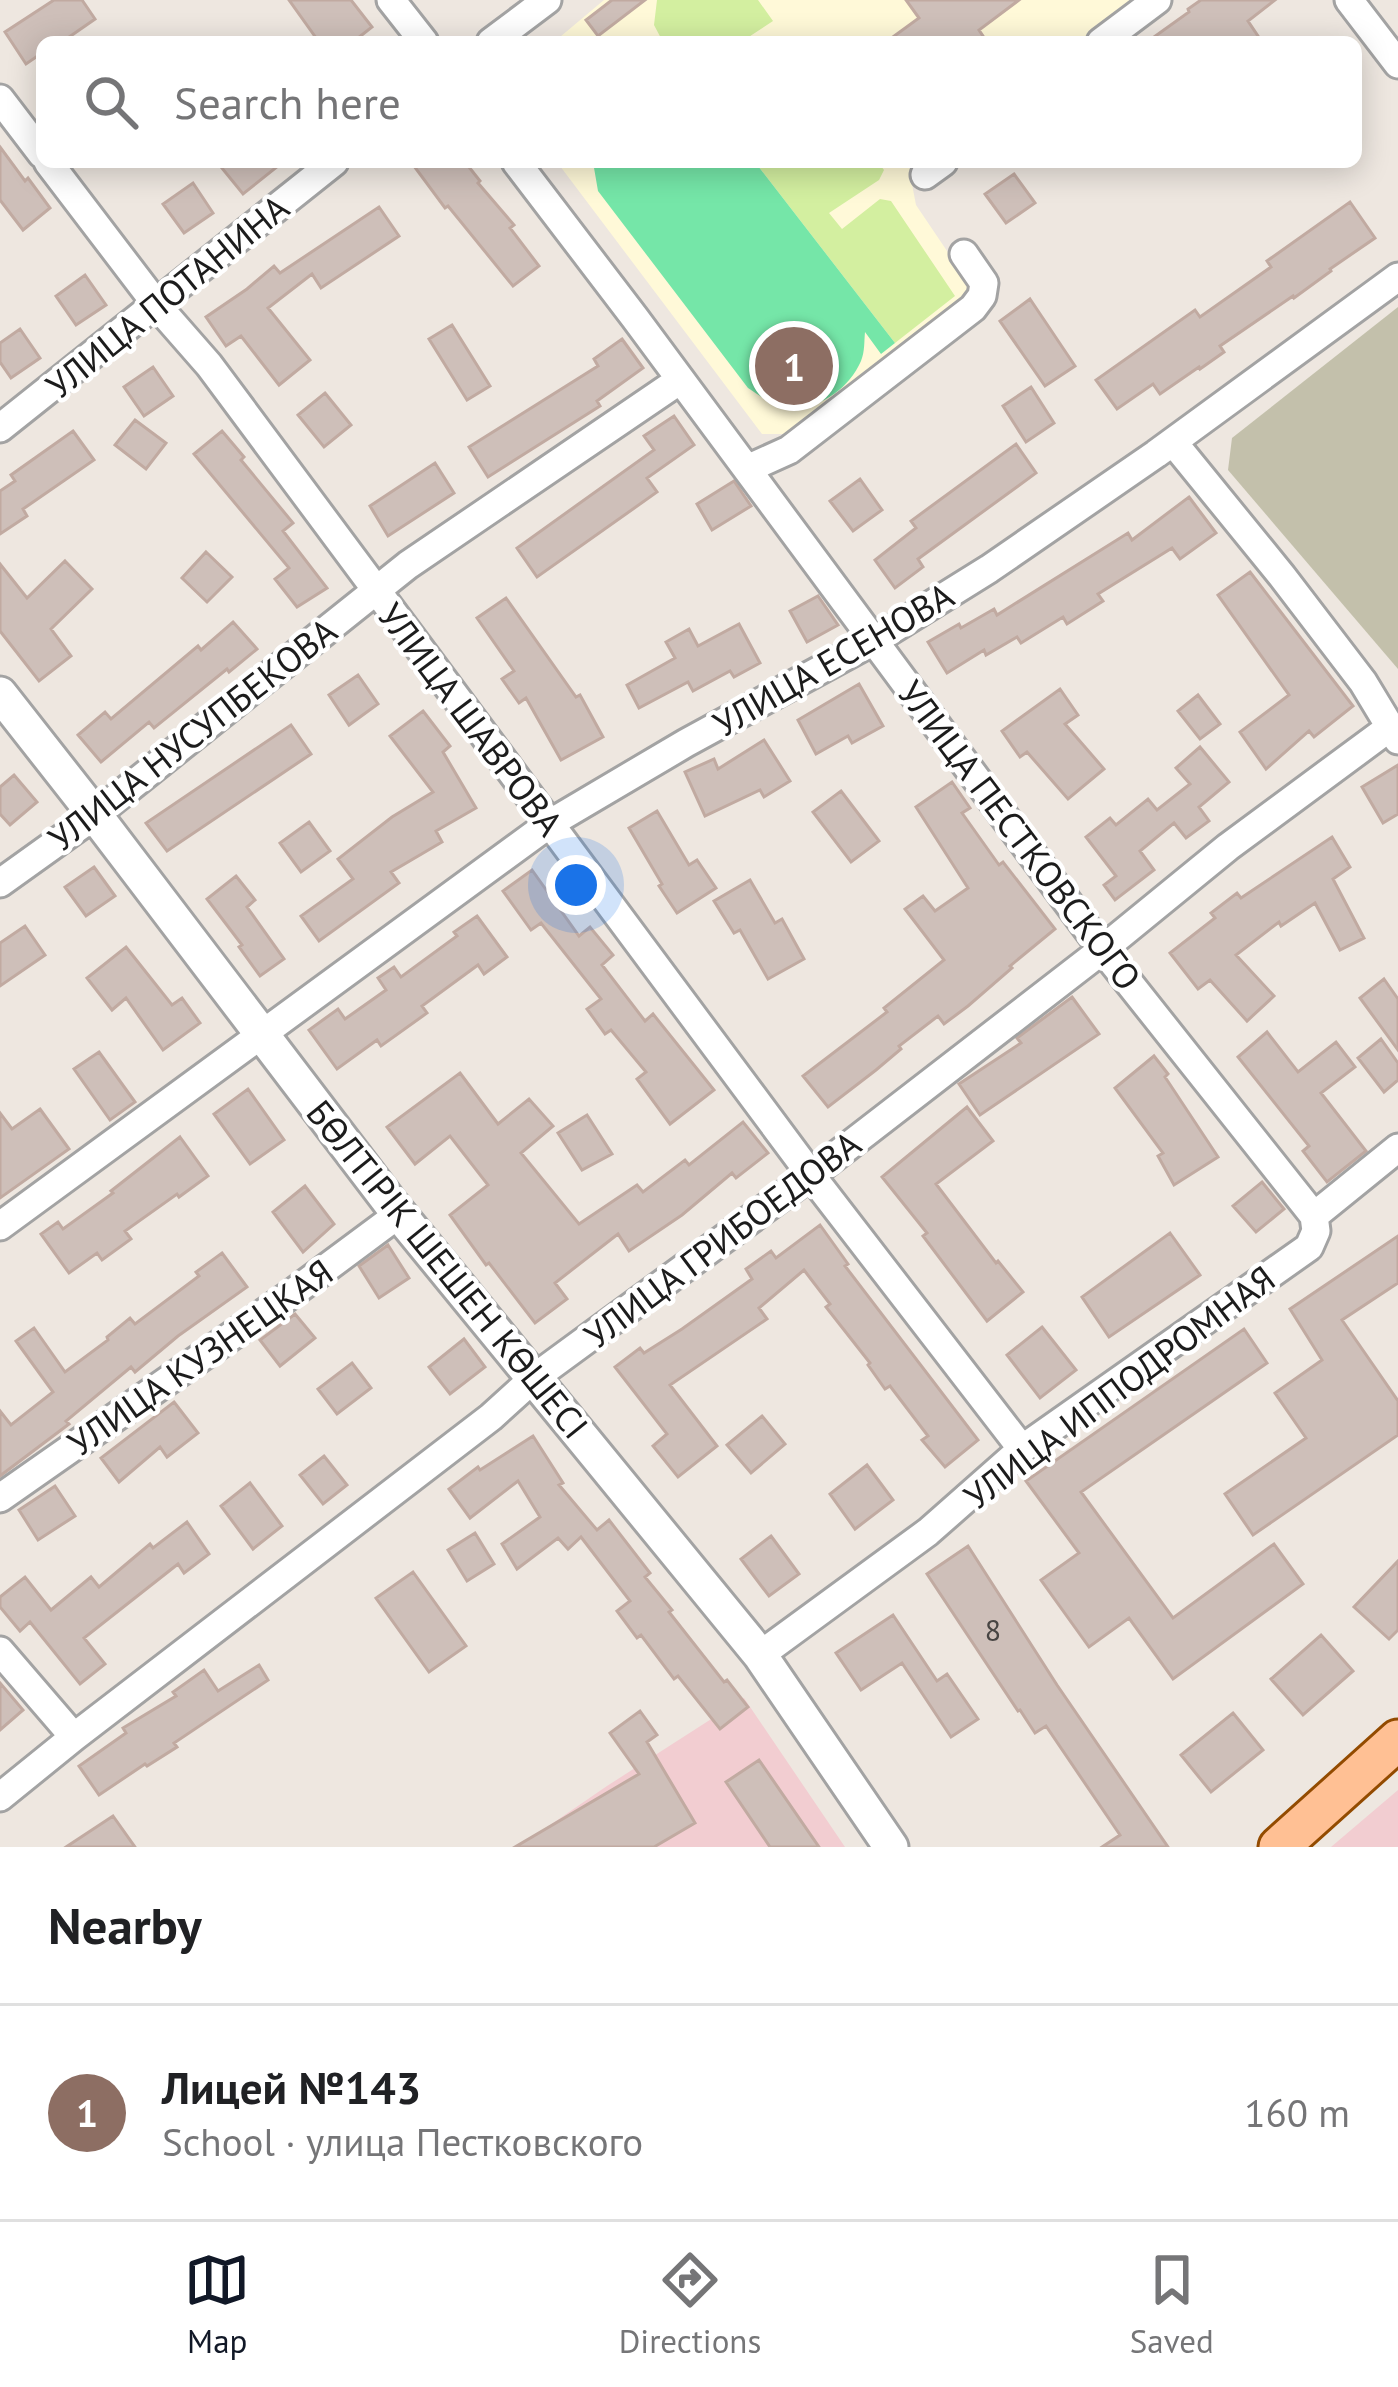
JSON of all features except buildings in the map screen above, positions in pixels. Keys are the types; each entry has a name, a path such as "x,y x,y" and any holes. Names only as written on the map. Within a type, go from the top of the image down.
{"main road":[{"path":"1279,1847 1398,1740"}],"street":[{"path":"391,0 419,36"},
{"path":"499,36 547,0"},
{"path":"1110,36 1157,0"},
{"path":"1349,0 1398,64"},
{"path":"0,99 36,146"},
{"name":"УЛИЦА ШАВРОВА","path":"53,168 209,365 1022,1450"},
{"name":"УЛИЦА ПОТАНИНА","path":"0,428 326,168"},
{"name":"УЛИЦА ПЕСТКОВСКОГО","path":"521,168 1102,950 1314,1216"},
{"path":"747,469 789,450 973,308 984,283 964,254"},
{"name":"УЛИЦА ЕСЕНОВА","path":"0,1226 549,824 875,640 989,569 1398,277"},
{"name":"УЛИЦА НУСУПБЕКОВА","path":"0,883 95,814 375,590 680,380"},
{"path":"1173,442 1364,682 1394,734"},
{"name":"БӨЛТІРІК ШЕШЕН КӨШЕСІ","path":"0,694 399,1214 760,1655 891,1847"},
{"name":"УЛИЦА ГРИБОЕДОВА","path":"0,1797 491,1417 534,1378 812,1175 1228,847 1394,734"},
{"name":"УЛИЦА ИППОДРОМНАЯ","path":"760,1655 928,1532 1022,1450 1309,1247 1316,1231 1314,1216 1398,1148"},
{"name":"УЛИЦА КУЗНЕЦКАЯ","path":"0,1498 399,1214"},
{"path":"0,1652 74,1737"}],"shaded area":[{"path":"604,0 1151,0 1102,36 561,36"},
{"path":"562,168 925,168 911,179 916,205 970,285 962,298 793,434 762,434"},
{"path":"1398,307 1398,669 1228,470 1232,438"},
{"path":"744,1698 845,1847 518,1847 607,1786"},
{"path":"1398,1790 1398,1847 1331,1847"}],"green space":[{"path":"657,0 758,0 773,21 750,36 660,36 654,25"},
{"path":"594,168 760,168 895,343 881,354 865,332 855,373 837,392 813,405 787,407 767,401 748,388 598,191"},
{"path":"760,168 882,168 879,180 829,213 842,229 880,199 891,201 955,296 895,343"}],"place":[{"name":"Лицей №143","path":"794,366"}]}
